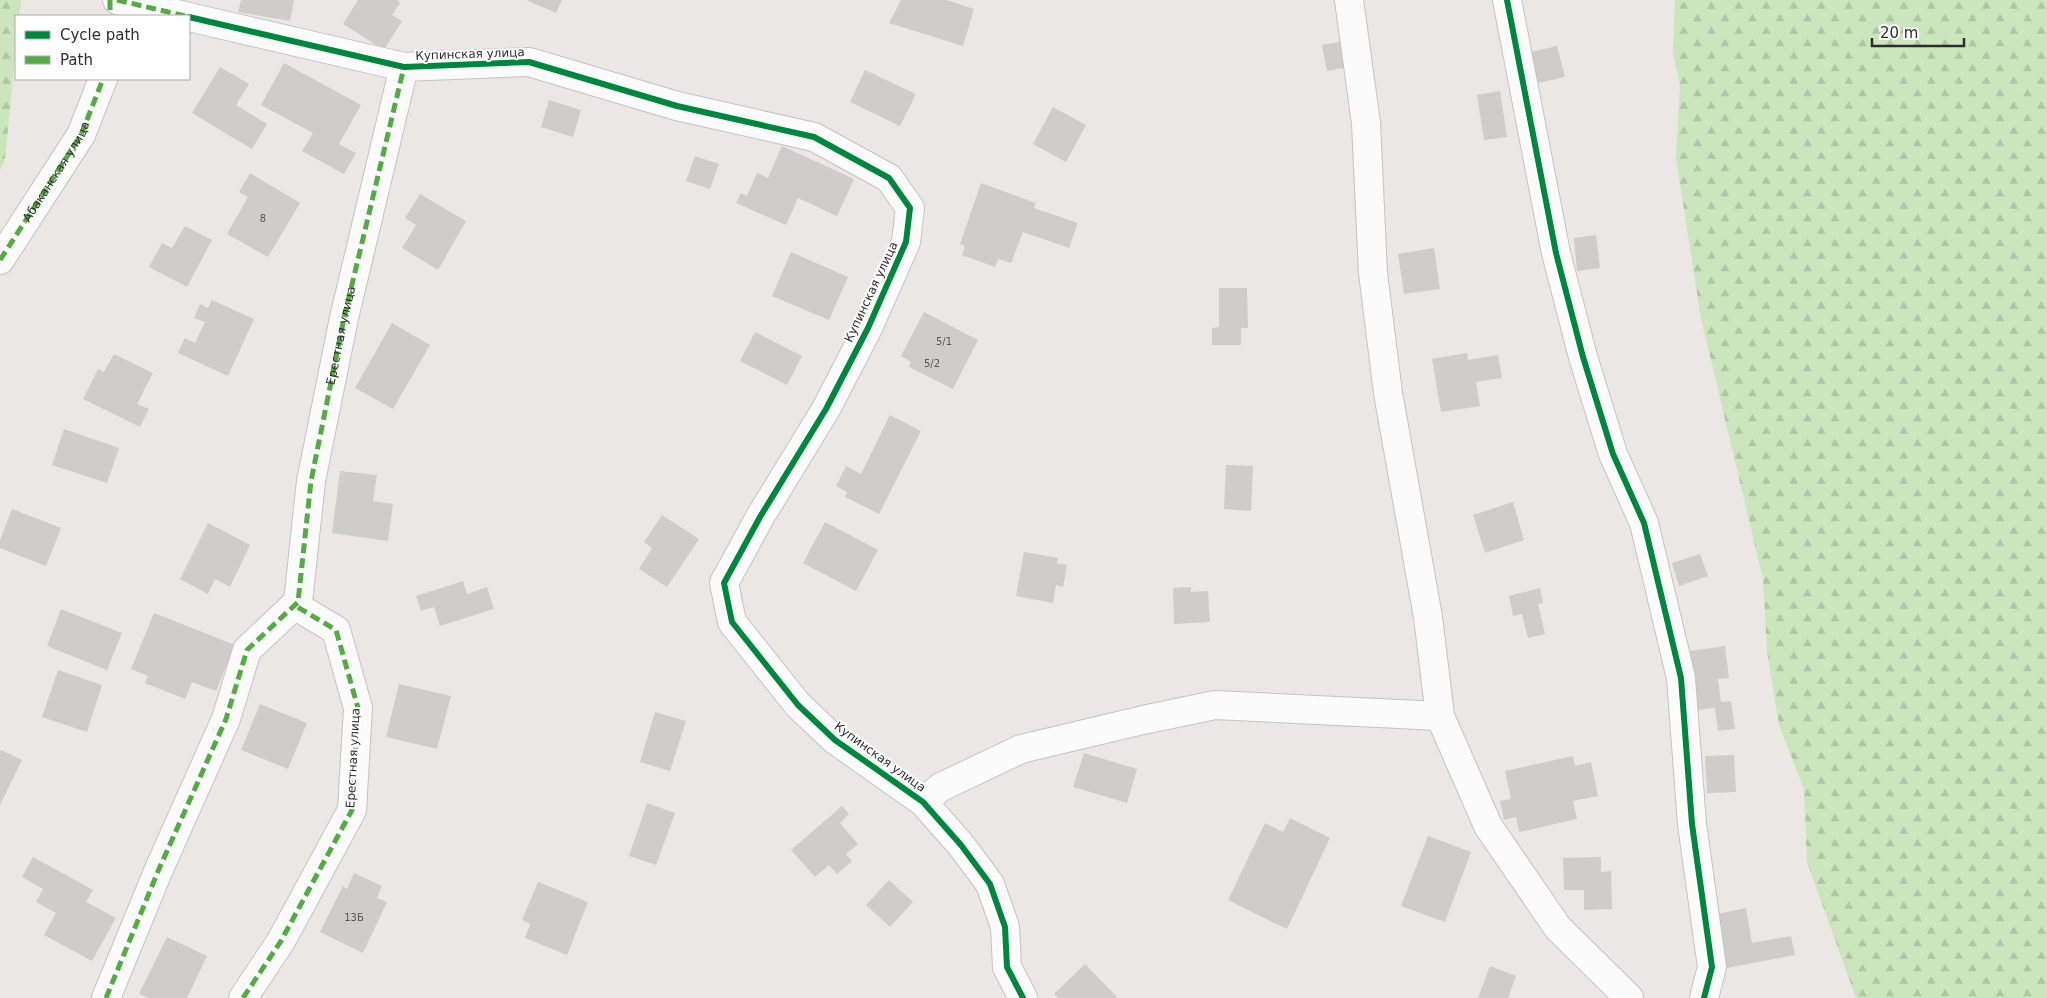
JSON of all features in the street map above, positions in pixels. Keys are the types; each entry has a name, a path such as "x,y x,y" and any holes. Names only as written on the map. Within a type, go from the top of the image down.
{"street":[{"path":"110,0 110,15"},
{"path":"117,0 181,15"},
{"path":"1349,0 1366,123 1373,273 1386,375 1428,617 1440,716 1488,826 1558,928 1629,998"},
{"path":"1507,0 1559,263 1583,357 1613,454 1644,523 1681,678 1692,824 1712,967 1704,998"},
{"name":"Купинская улица","path":"190,17 404,67 529,62 677,106 814,137 889,178 910,208 906,242 868,328 826,409 760,517 724,583 732,622 798,705 835,740 923,802 962,845 990,884 1005,927 1007,967 1023,998"},
{"name":"Ерестная улица","path":"243,998 281,941 352,810 358,708 336,630 294,605 298,602 311,481 342,328 404,67"},
{"name":"Абаканская улица","path":"0,260 81,135 103,80"},
{"path":"106,998 159,869 226,720 248,650 294,605"},
{"path":"923,802 941,787 1021,749 1214,705 1440,716"}],"green space":[{"path":"0,0 21,0 19,15 15,15 15,57 5,159 0,171"},
{"path":"1675,0 2047,0 2047,998 1856,998 1807,862 1804,789 1779,725 1767,651 1763,579 1701,318 1676,158 1680,85 1673,53"}],"building":[{"path":"241,0 294,0 290,21 238,12"},
{"path":"358,0 397,0 400,3 392,15 402,21 384,50 343,24"},
{"path":"526,0 562,0 556,13"},
{"path":"901,0 947,0 974,9 963,46 889,23"},
{"path":"1343,41 1348,67 1327,71 1322,45"},
{"path":"1557,46 1565,77 1538,83 1531,52"},
{"path":"284,63 361,105 339,144 356,153 344,174 302,151 313,133 261,105"},
{"path":"220,67 249,84 236,105 267,124 252,149 192,113"},
{"path":"865,70 916,94 900,126 850,102"},
{"path":"1500,91 1507,137 1484,140 1477,95"},
{"path":"549,100 581,110 573,137 541,127"},
{"path":"1053,107 1086,125 1066,162 1033,144"},
{"path":"782,146 854,179 837,216 798,198 786,225 736,203 741,193 747,196 757,173 768,178"},
{"path":"695,156 719,164 710,189 686,181"},
{"path":"250,173 300,203 268,257 227,234 248,197 239,192"},
{"path":"981,183 1036,203 1034,208 1078,223 1069,248 1023,232 1011,263 998,259 995,267 962,255 965,246 960,244"},
{"path":"420,194 466,221 438,270 402,248 416,225 405,218"},
{"path":"185,226 212,240 187,287 149,267 162,243 172,248"},
{"path":"1596,235 1600,268 1577,271 1574,238"},
{"path":"1434,248 1440,289 1404,294 1398,254"},
{"path":"791,252 848,277 829,320 772,296"},
{"path":"1219,288 1247,288 1248,328 1241,328 1241,345 1212,345 1212,328 1219,327"},
{"path":"212,300 254,319 228,376 178,353 185,338 195,343 205,322 194,318 200,304 208,308"},
{"path":"924,312 978,340 953,389 909,367 911,362 901,356"},
{"path":"392,323 430,345 393,409 355,388"},
{"path":"755,332 802,356 787,385 740,361"},
{"path":"1467,353 1468,360 1498,355 1502,378 1476,382 1480,406 1441,412 1432,359"},
{"path":"114,354 153,373 137,404 149,409 140,427 83,399 98,369 104,372"},
{"path":"890,415 921,431 879,514 845,497 847,492 836,486 846,466 861,474"},
{"path":"64,429 119,448 107,483 52,465"},
{"path":"1226,465 1253,466 1251,511 1224,509"},
{"path":"340,471 377,475 373,501 393,504 388,541 332,533"},
{"path":"1513,502 1524,540 1485,553 1473,515"},
{"path":"12,509 61,528 46,566 0,548 0,540"},
{"path":"662,515 699,539 667,587 639,569 652,548 644,542"},
{"path":"825,522 878,550 856,591 803,563"},
{"path":"208,523 250,545 230,587 215,579 208,594 180,579"},
{"path":"1024,552 1058,558 1057,563 1067,565 1063,587 1056,585 1053,603 1016,596"},
{"path":"1700,554 1708,576 1679,586 1672,563"},
{"path":"463,581 467,594 487,587 494,609 440,626 434,607 421,611 416,596"},
{"path":"1191,587 1191,592 1208,591 1210,622 1174,624 1173,588"},
{"path":"1540,588 1543,603 1538,604 1545,634 1528,638 1522,614 1513,616 1509,596"},
{"path":"61,609 122,633 107,670 47,646"},
{"path":"154,613 235,645 216,691 192,682 185,699 145,683 148,676 131,669"},
{"path":"1725,646 1729,678 1718,679 1721,702 1731,701 1735,729 1718,731 1715,708 1697,710 1690,651"},
{"path":"58,670 102,685 87,732 42,717"},
{"path":"399,684 451,696 437,749 386,737"},
{"path":"260,704 307,723 288,769 241,750"},
{"path":"655,712 686,721 670,771 640,762"},
{"path":"1,750 22,760 0,805 0,753"},
{"path":"1084,753 1137,769 1127,803 1073,787"},
{"path":"1734,755 1736,792 1707,793 1705,756"},
{"path":"1573,756 1575,766 1591,762 1598,796 1573,801 1577,819 1519,832 1516,817 1504,820 1500,801 1511,799 1505,771"},
{"path":"647,803 675,813 656,865 629,856"},
{"path":"842,806 849,814 840,823 858,844 846,854 852,861 837,874 829,865 815,877 791,850"},
{"path":"1290,818 1330,838 1287,929 1228,900 1265,823 1283,832"},
{"path":"1428,836 1471,852 1445,922 1401,906"},
{"path":"33,857 93,890 86,902 116,918 92,961 44,935 56,913 36,902 43,889 22,877"},
{"path":"1601,857 1601,872 1611,871 1612,909 1584,910 1584,890 1564,890 1563,858"},
{"path":"354,873 382,886 377,898 387,902 363,953 320,932 343,886 347,889"},
{"path":"889,880 913,902 890,927 866,905"},
{"path":"538,882 588,902 567,955 525,938 530,924 522,920"},
{"path":"1746,908 1752,943 1791,936 1795,955 1727,968 1717,914"},
{"path":"167,937 207,956 187,998 149,998 139,994"},
{"path":"1085,964 1118,998 1058,998 1054,994"},
{"path":"1490,966 1516,976 1508,998 1478,998"}],"marked path":[{"path":"110,0 110,15"},
{"path":"117,0 181,15"},
{"path":"106,998 159,869 226,719 247,650 298,602 311,481 344,318 404,67"},
{"path":"0,260 81,135 103,80"},
{"path":"243,998 281,941 352,810 358,708 336,630 294,605"}],"cycle path":[{"path":"1507,0 1556,253 1583,357 1613,454 1644,523 1681,678 1692,824 1712,967 1704,998"},
{"path":"190,17 404,67 529,62 677,106 814,137 889,178 910,208 906,242 868,328 826,409 760,517 724,583 732,622 798,705 835,740 923,802 961,845 990,884 1005,927 1007,967 1023,998"}]}
